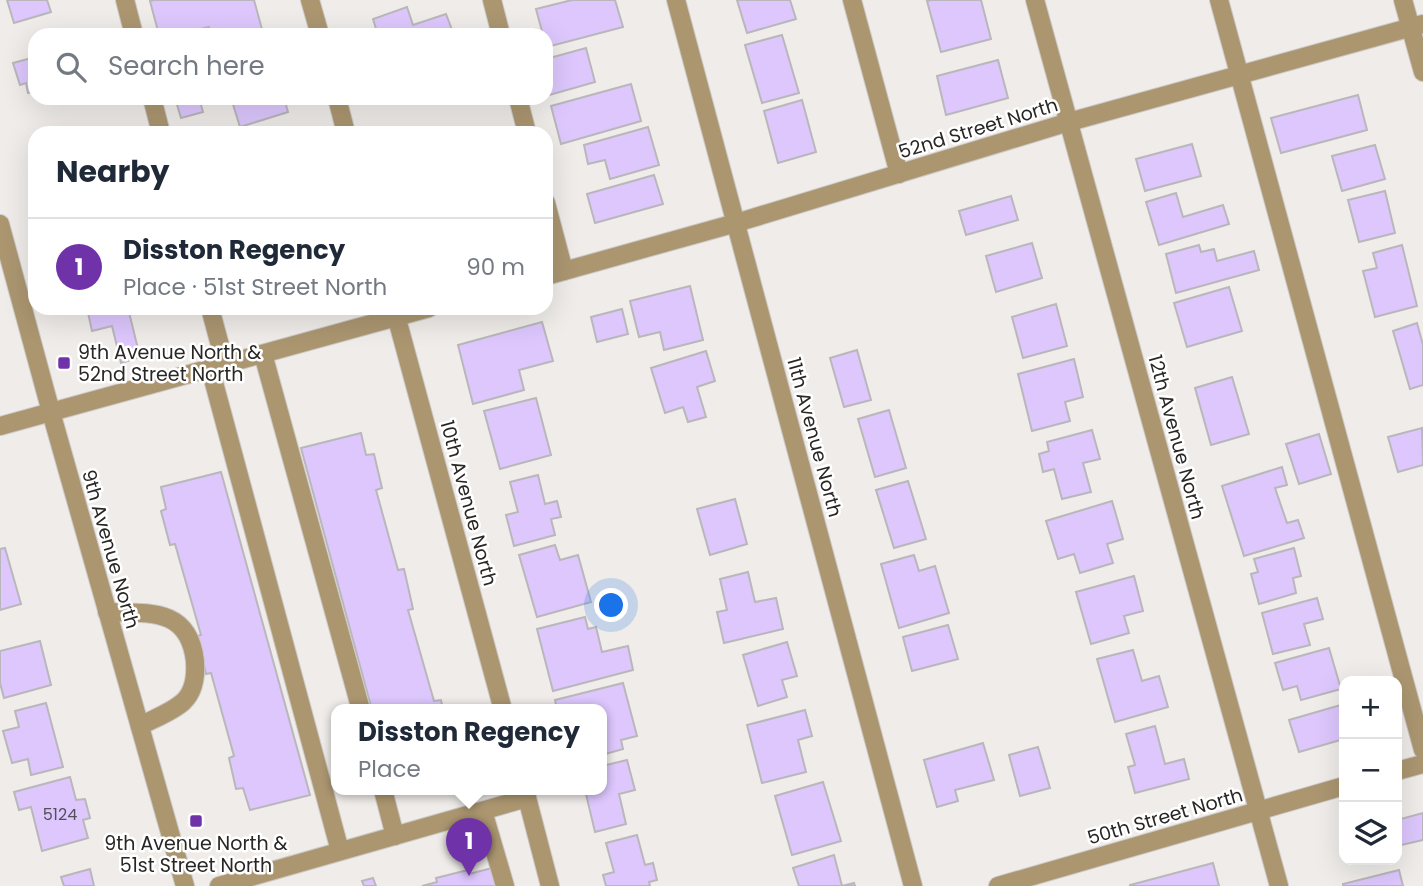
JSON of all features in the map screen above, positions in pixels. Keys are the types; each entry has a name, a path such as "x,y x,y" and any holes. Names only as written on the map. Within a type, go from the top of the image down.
{"street":[{"path":"125,0 132,28"},
{"path":"310,0 318,28"},
{"path":"492,0 499,28"},
{"name":"11th Avenue North","path":"676,0 913,886"},
{"path":"852,0 899,174"},
{"name":"12th Avenue North","path":"1035,0 1279,886"},
{"path":"1219,0 1423,750"},
{"path":"1404,0 1417,26 1423,72"},
{"name":"52nd Street North","path":"553,274 736,223 1069,122 1417,26"},
{"path":"154,105 159,126"},
{"path":"339,105 344,126"},
{"path":"520,105 525,126"},
{"name":"9th Avenue North","path":"0,223 185,886"},
{"path":"553,229 564,271"},
{"path":"211,315 218,366 340,851"},
{"path":"0,426 263,354 386,315"},
{"name":"10th Avenue North","path":"396,315 501,704"},
{"path":"263,354 359,704"},
{"path":"107,612 156,614 172,618 187,631 194,650 196,671 193,686 183,702 140,726"},
{"path":"1402,770 1423,764"},
{"name":"50th Street North","path":"998,886 1339,787"},
{"path":"384,795 395,836"},
{"path":"219,886 483,811 523,795"},
{"path":"526,795 551,886"},
{"path":"483,811 505,886"}],"building":[{"path":"7,0 47,0 51,12 14,23"},
{"path":"254,0 262,28 157,28 150,1"},
{"path":"572,0 615,0 623,27 553,45 553,28 541,28 536,9"},
{"path":"737,0 790,0 796,19 747,33"},
{"path":"981,0 991,39 941,52 927,1"},
{"path":"407,7 413,25 446,14 451,28 376,28 373,19"},
{"path":"782,35 799,93 762,103 745,45"},
{"path":"586,48 595,82 553,94 553,57"},
{"path":"28,59 28,93 26,83 20,85 13,63"},
{"path":"998,60 1008,98 946,115 937,76"},
{"path":"631,84 641,121 561,144 551,106"},
{"path":"1358,95 1367,130 1281,153 1271,118"},
{"path":"802,100 816,152 778,163 764,111"},
{"path":"177,105 201,105 203,112 181,118"},
{"path":"233,105 286,105 288,112 240,126"},
{"path":"648,127 659,165 610,179 605,160 588,164 584,145"},
{"path":"1192,144 1201,176 1145,191 1136,159"},
{"path":"1375,145 1385,179 1342,191 1332,156"},
{"path":"654,175 663,204 595,223 587,194"},
{"path":"1385,191 1395,233 1359,242 1348,200"},
{"path":"1176,193 1183,217 1223,205 1229,224 1159,245 1146,202"},
{"path":"1011,196 1018,220 966,235 959,211"},
{"path":"1032,243 1042,278 996,292 986,256"},
{"path":"1199,245 1201,252 1214,249 1217,261 1254,251 1259,270 1176,293 1166,254"},
{"path":"1402,245 1417,306 1375,317 1363,271 1377,268 1373,253"},
{"path":"690,286 703,340 664,350 660,332 639,337 630,301"},
{"path":"1229,287 1242,331 1187,347 1174,303"},
{"path":"1056,304 1067,346 1023,358 1012,317"},
{"path":"622,309 628,334 597,342 591,317"},
{"path":"89,315 130,315 140,357 121,363 112,326 92,331"},
{"path":"542,322 553,361 519,370 524,390 473,404 458,345"},
{"path":"1417,323 1423,345 1423,385 1410,389 1393,331"},
{"path":"857,350 871,400 844,407 830,358"},
{"path":"706,351 715,381 697,387 706,417 688,422 683,407 665,413 651,368"},
{"path":"1074,359 1083,397 1065,402 1070,421 1032,431 1018,374"},
{"path":"1232,377 1249,434 1211,445 1195,388"},
{"path":"536,398 551,455 500,469 484,411"},
{"path":"889,410 906,468 875,477 858,419"},
{"path":"1422,428 1423,465 1398,472 1388,437"},
{"path":"1092,430 1100,459 1083,463 1091,492 1062,499 1054,469 1043,472 1039,454 1049,451 1047,442"},
{"path":"361,433 366,455 374,454 382,488 376,490 398,570 404,569 413,609 408,610 434,701 441,700 442,704 370,704 301,448"},
{"path":"1319,434 1331,474 1299,484 1286,444"},
{"path":"1282,467 1287,485 1275,488 1287,523 1298,520 1304,538 1244,556 1222,486"},
{"path":"221,472 310,795 250,810 243,788 236,789 229,758 234,756 211,673 206,674 197,636 201,635 175,544 170,545 161,511 166,509 161,487"},
{"path":"538,475 545,504 557,501 561,517 551,519 555,535 514,546 506,515 518,512 510,482"},
{"path":"908,481 926,539 894,548 876,490"},
{"path":"735,499 747,544 710,555 697,509"},
{"path":"1112,501 1123,539 1107,544 1113,563 1080,573 1074,554 1058,559 1046,521"},
{"path":"555,545 560,560 578,555 591,602 537,617 519,555"},
{"path":"5,548 21,604 0,610 0,549"},
{"path":"1294,548 1301,576 1293,578 1296,593 1259,604 1251,574 1258,572 1254,559"},
{"path":"914,555 919,571 935,566 949,613 899,628 881,564"},
{"path":"748,572 755,602 776,598 783,629 724,643 717,612 727,610 720,579"},
{"path":"1134,576 1143,611 1124,616 1129,633 1091,644 1076,592"},
{"path":"1317,598 1323,619 1304,624 1310,645 1273,654 1262,613"},
{"path":"585,617 588,629 596,627 602,652 628,646 633,670 553,691 537,629"},
{"path":"948,625 958,659 912,671 903,637"},
{"path":"40,641 51,685 4,698 0,683 0,651"},
{"path":"787,642 797,676 782,680 787,697 758,706 743,655"},
{"path":"1329,648 1339,690 1301,700 1297,686 1283,690 1275,663"},
{"path":"1133,650 1142,681 1159,676 1168,707 1115,722 1097,659"},
{"path":"623,683 637,736 621,740 623,749 607,754 607,704 556,704 555,700"},
{"path":"46,703 63,767 31,775 28,759 12,763 3,731 19,727 15,711"},
{"path":"1339,705 1339,740 1299,752 1289,720"},
{"path":"805,710 812,736 798,740 806,772 762,783 747,725"},
{"path":"1155,726 1165,764 1184,759 1189,779 1135,793 1128,767 1135,765 1126,734"},
{"path":"983,743 994,780 955,790 958,801 937,807 924,760"},
{"path":"1038,747 1050,788 1020,796 1009,755"},
{"path":"627,760 635,790 619,794 626,824 595,832 586,795 607,795 607,765"},
{"path":"70,777 76,800 85,799 90,818 83,820 88,838 42,851 31,807 19,810 14,792"},
{"path":"823,782 841,841 792,855 775,796"},
{"path":"1423,813 1423,840 1402,845 1402,819"},
{"path":"637,835 645,865 653,863 657,880 649,882 650,886 606,886 603,875 614,872 606,843"},
{"path":"834,855 842,886 799,886 793,868"},
{"path":"1213,863 1219,886 1130,886 1130,885"},
{"path":"492,868 497,886 422,886 437,882 436,878 468,870 469,874"},
{"path":"90,869 94,886 64,886 61,877"},
{"path":"1399,870 1403,886 1343,886 1343,884"},
{"path":"373,878 376,886 364,886 362,881"}],"place":[{"name":"9th Avenue North & 52nd Street North","path":"64,363"},
{"name":"9th Avenue North & 51st Street North","path":"196,821"},
{"name":"Disston Regency","path":"469,876"}]}
